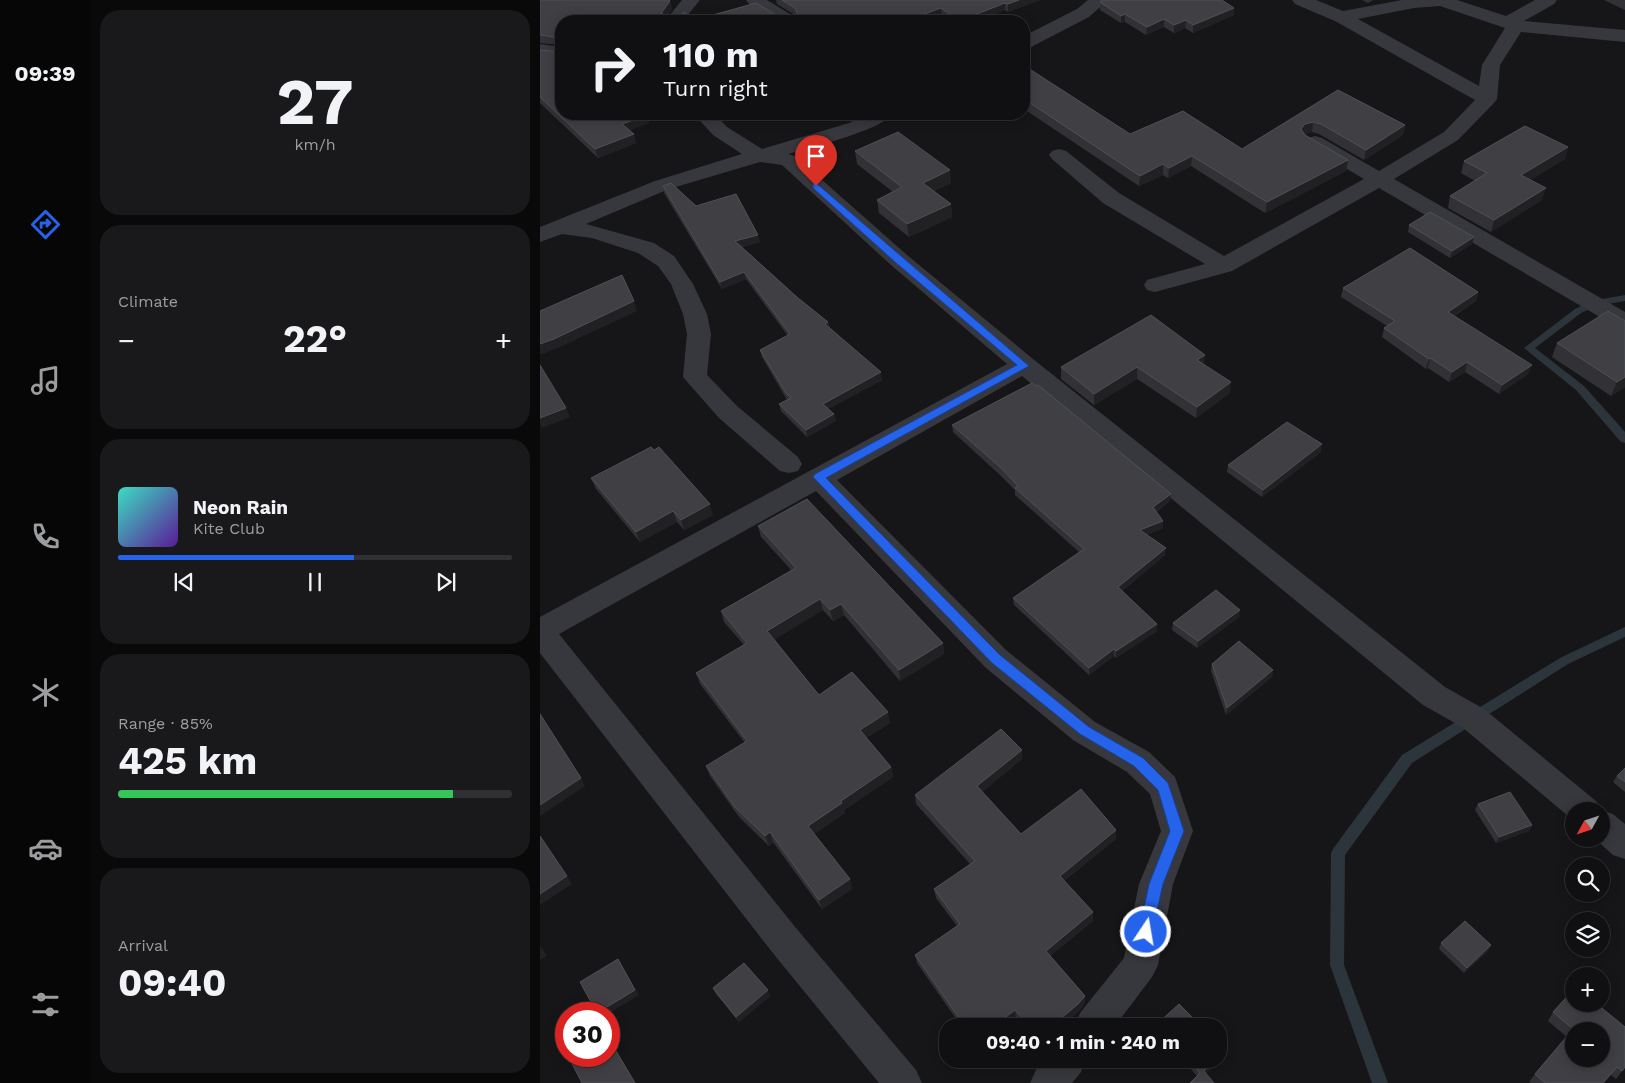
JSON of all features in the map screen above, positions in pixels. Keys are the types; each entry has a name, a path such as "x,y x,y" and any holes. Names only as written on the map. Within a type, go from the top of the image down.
{"street":[{"path":"679,15 691,0"},
{"path":"755,0 779,15"},
{"path":"1030,40 1083,12 1099,0"},
{"path":"1301,0 1340,17 1487,98"},
{"path":"1476,67 1512,25 1548,0"},
{"path":"1340,17 1414,3 1441,1 1512,25 1625,36"},
{"path":"540,50 555,52"},
{"path":"1427,65 1476,67"},
{"path":"1476,67 1487,98"},
{"path":"1156,285 1224,266 1380,179 1451,136 1487,98"},
{"path":"710,120 720,131 760,156 788,160 899,260 1024,366 1434,696 1474,718 1574,802"},
{"path":"550,231 662,185 856,127 870,120"},
{"path":"1311,140 1625,322"},
{"path":"1059,155 1111,198 1224,266"},
{"path":"550,231 595,232 646,248 666,261 682,284 695,314 699,334 694,377 724,408 789,464"},
{"path":"547,633 818,477 1024,366"},
{"path":"818,477 996,659 1084,731 1138,762 1164,787 1177,831 1156,884 1140,965 1099,1018"},
{"path":"540,610 547,633 620,731 784,940 903,1083"},
{"path":"1610,832 1625,844"},
{"path":"1049,1083 1061,1068"}],"building":[{"path":"540,0 670,1 662,15 555,15 555,37 540,35"},
{"path":"782,0 1019,0 1008,4 1005,3 974,15 951,15 941,8 922,15 798,15 795,8"},
{"path":"1102,0 1222,0 1234,8 1193,25 1186,20 1174,25 1164,19 1147,27 1125,14 1121,16 1100,2"},
{"path":"756,3 776,15 713,15"},
{"path":"540,50 555,52 555,111 540,97"},
{"path":"1030,69 1130,134 1183,111 1242,149 1338,90 1405,125 1366,150 1321,124 1313,122 1305,124 1301,129 1305,135 1348,160 1267,202 1192,156 1169,168 1163,164 1140,176 1030,103"},
{"path":"564,120 633,120 622,124 634,134 595,149"},
{"path":"1525,126 1568,147 1521,175 1546,188 1494,220 1450,196 1487,173 1464,161"},
{"path":"898,132 950,170 923,183 951,204 907,224 877,200 902,187 855,151"},
{"path":"671,183 696,206 736,194 758,235 735,241 798,298 828,322 825,324 881,372 823,404 834,414 806,430 779,404 791,398 760,350 790,334 744,272 720,282 663,186"},
{"path":"1430,212 1474,237 1452,251 1409,225"},
{"path":"1410,248 1478,292 1448,312 1532,365 1502,385 1467,362 1452,372 1429,359 1384,328 1395,321 1343,288"},
{"path":"622,275 634,301 540,344 540,311"},
{"path":"1608,311 1625,321 1625,377 1617,382 1557,343"},
{"path":"1151,315 1205,355 1197,360 1231,382 1197,407 1137,367 1094,394 1061,367"},
{"path":"540,365 566,408 540,418"},
{"path":"1032,383 1036,386 1038,385 1171,494 1153,507 1163,521 1140,530 1166,548 1118,587 1157,624 1116,651 1114,649 1089,668 1013,598 1084,549 1015,488 1018,486 1000,467 952,425"},
{"path":"1287,422 1322,444 1263,490 1228,465"},
{"path":"651,447 654,450 659,447 710,504 681,520 673,511 636,532 591,478"},
{"path":"807,499 943,643 899,670 841,604 830,610 820,599 767,631 819,695 852,672 888,712 860,730 891,767 808,826 850,879 819,900 770,832 765,836 735,807 706,766 747,741 696,673 747,643 721,611 796,568 758,526"},
{"path":"1216,590 1240,610 1198,641 1173,623"},
{"path":"1239,641 1273,670 1227,708 1212,664"},
{"path":"540,714 581,778 540,805"},
{"path":"1001,729 1022,750 977,786 1021,834 1081,789 1116,830 1060,876 1093,912 1046,951 1085,996 1061,1018 1022,1018 1015,1010 1004,1018 960,1018 915,955 960,924 934,889 975,861 915,795"},
{"path":"1625,768 1625,782 1617,776"},
{"path":"1510,792 1532,825 1499,837 1478,804"},
{"path":"540,836 567,876 540,894"},
{"path":"1465,921 1491,945 1467,968 1441,943"},
{"path":"618,959 635,990 615,1002 591,1002 580,982"},
{"path":"744,963 768,990 736,1017 713,988"},
{"path":"1565,999 1565,1012 1607,1012 1625,1027 1625,1067 1622,1071 1617,1067 1603,1083 1545,1083 1535,1074 1565,1038 1565,1067 1610,1067 1610,1022 1565,1022 1553,1012"},
{"path":"1179,1004 1193,1018 1164,1018"},
{"path":"620,1058 635,1083 582,1083 574,1067 620,1067"},
{"path":"1195,1068 1207,1068 1204,1071 1214,1083 1190,1083 1200,1073"}],"waterway":[{"path":"1625,298 1594,303 1578,311 1529,348 1580,388 1625,439"},
{"path":"1380,1083 1337,965 1338,853 1407,759 1564,661 1625,632"}],"route":[{"path":"816,186 899,260 1024,366 818,477 996,659 1084,731 1138,762 1164,787 1177,831 1156,884 1146,932"}]}
